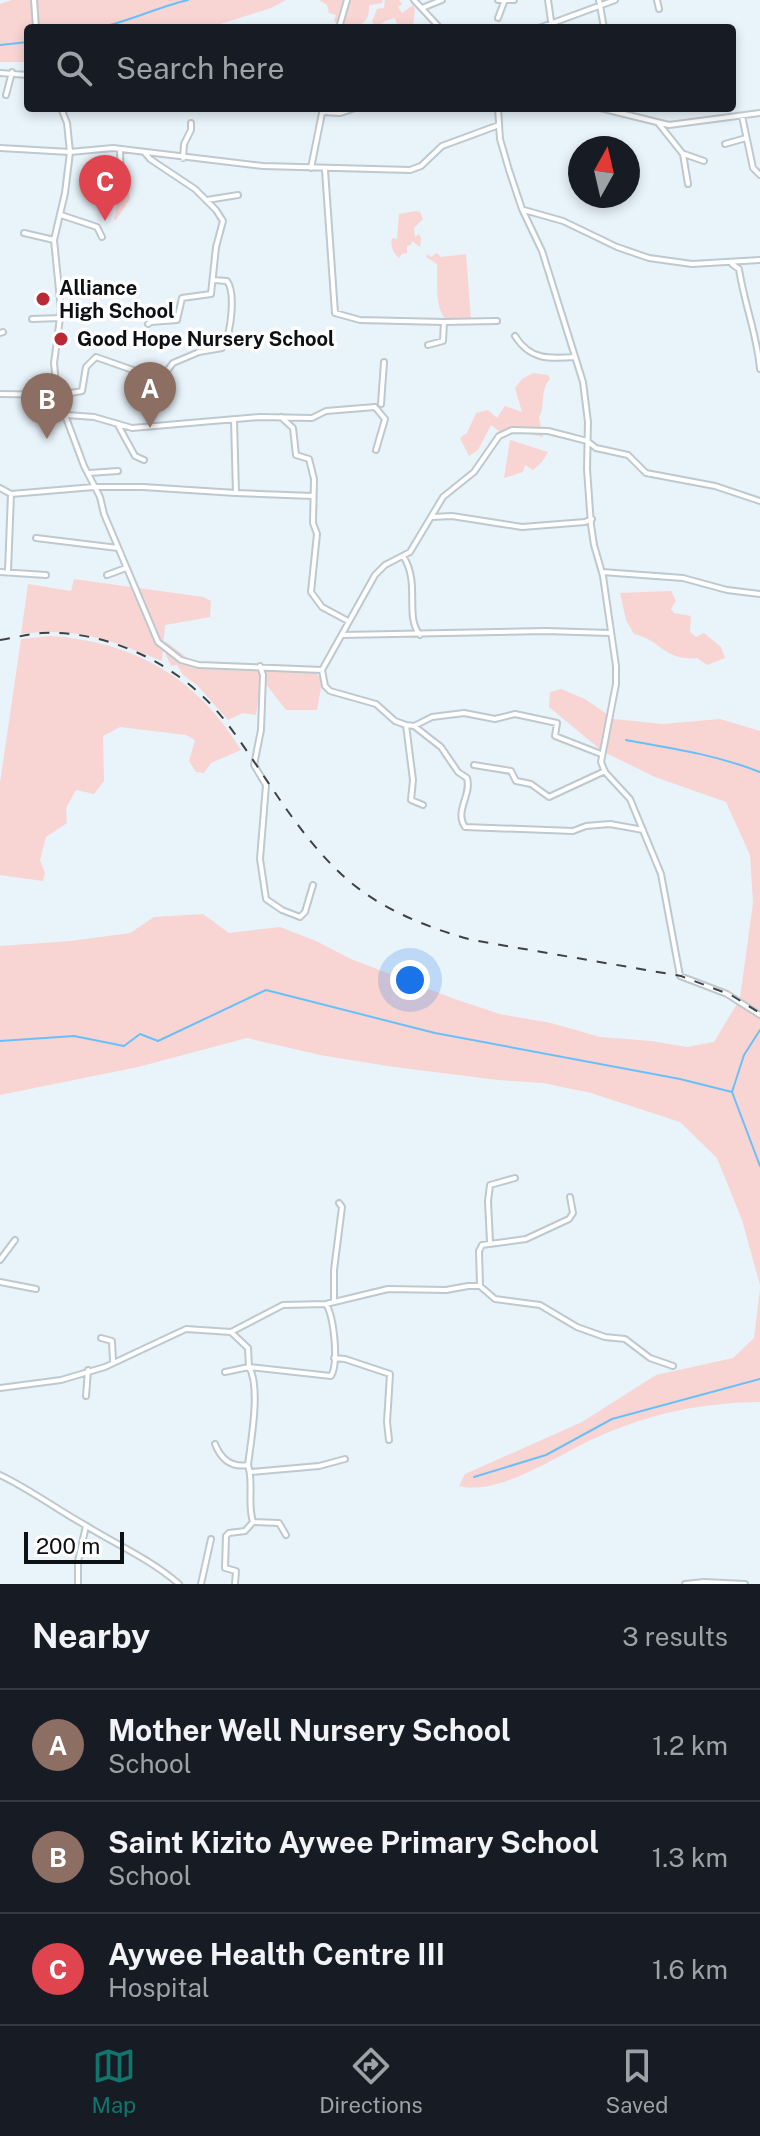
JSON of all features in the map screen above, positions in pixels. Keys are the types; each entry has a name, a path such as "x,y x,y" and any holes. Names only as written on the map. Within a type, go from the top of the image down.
{"street":[{"path":"34,0 36,24"},
{"path":"340,24 347,0"},
{"path":"414,0 436,24"},
{"path":"422,8 442,0"},
{"path":"498,18 501,1 514,0"},
{"path":"548,0 552,24"},
{"path":"556,24 600,2 615,0"},
{"path":"657,0 659,9"},
{"path":"600,2 603,24"},
{"path":"430,24 432,19"},
{"path":"6,95 12,72"},
{"path":"0,73 24,74"},
{"path":"63,112 70,152 61,215 54,240 60,318 54,363 65,415 153,632 166,650 194,664 322,670"},
{"path":"311,168 323,112"},
{"path":"498,112 501,145 522,209 542,251 583,382 588,415 594,545 602,572 616,666 616,684 601,754 605,771 625,790 644,830 666,891 680,976 727,994 760,1015"},
{"path":"615,112 659,124 680,125 760,113"},
{"path":"742,116 753,168 760,175"},
{"path":"183,158 184,142 191,130 191,123"},
{"path":"659,124 683,154 688,184"},
{"path":"0,148 70,152 120,149 263,166 410,170 421,166 438,148 499,125"},
{"path":"725,144 746,138"},
{"path":"120,149 121,192"},
{"path":"145,153 151,161 193,187 223,219 210,295 181,299 177,320 148,324"},
{"path":"683,154 704,161"},
{"path":"325,169 335,313 360,320 497,321"},
{"path":"207,200 238,195"},
{"path":"522,209 563,221 617,247 649,258 692,264 760,260"},
{"path":"61,215 97,227 102,237"},
{"path":"24,233 54,240"},
{"path":"730,262 739,269 754,328 760,369"},
{"path":"0,394 60,395 83,390 86,367 96,357 155,375 199,352 222,348 230,328 232,288 227,281 213,280"},
{"path":"32,319 60,318"},
{"path":"428,345 443,341 444,322"},
{"path":"515,336 529,353 547,357 575,357"},
{"path":"381,404 384,362"},
{"path":"65,415 94,417 132,428 179,422 312,418 330,410 377,408 385,419 376,450"},
{"path":"280,417 293,428 296,455 310,460 314,479 313,519 317,534 310,589 316,602 348,621"},
{"path":"234,420 236,493"},
{"path":"118,425 135,456 144,460"},
{"path":"644,830 610,824 586,826 573,831 465,827 461,820 463,799 469,789 467,778 458,772 441,747 414,726 395,721 376,704 330,691 325,686 322,670 375,575 415,545 443,497 474,472 500,434 521,430 548,431 587,441 593,447 633,457 646,473 715,486 760,501"},
{"path":"87,472 118,471"},
{"path":"0,488 11,494 94,487 143,487 313,496"},
{"path":"8,571 11,494"},
{"path":"432,517 452,516 522,527 592,519"},
{"path":"36,538 118,548"},
{"path":"403,556 411,569 414,626 420,635"},
{"path":"107,575 126,568"},
{"path":"0,572 46,575"},
{"path":"602,572 683,578 727,590 760,594"},
{"path":"342,635 546,631 610,633"},
{"path":"260,666 263,672 261,730 254,765 266,785 260,859 266,899 300,917 305,912 313,885"},
{"path":"414,726 424,719 443,715 468,713 500,719 520,714 558,723 555,736 601,754"},
{"path":"406,725 413,785 411,800 423,805"},
{"path":"474,765 511,771 516,781 531,784 549,797 605,771"},
{"path":"490,1242 490,1185 515,1178"},
{"path":"480,1286 480,1247 490,1242 526,1239 569,1219 573,1215 570,1197"},
{"path":"334,1302 334,1270 342,1207 339,1203"},
{"path":"0,1260 15,1240"},
{"path":"0,1282 36,1289"},
{"path":"0,1388 61,1380 105,1367 186,1329 231,1332 283,1305 326,1304 388,1289 446,1290 463,1286 480,1286 495,1299 540,1305 577,1327 605,1337 630,1341 650,1358 673,1366"},
{"path":"225,1372 249,1367 327,1377 335,1370 333,1331 326,1304"},
{"path":"231,1332 248,1348 249,1367 254,1379 255,1402 248,1465 253,1522"},
{"path":"101,1338 112,1341 113,1361"},
{"path":"334,1358 390,1374 389,1440"},
{"path":"86,1396 88,1370"},
{"path":"215,1444 224,1460 239,1466 248,1465"},
{"path":"251,1472 319,1466 345,1459"},
{"path":"0,1475 28,1488 86,1526 138,1553 179,1584"},
{"path":"253,1522 279,1523 286,1535"},
{"path":"235,1584 237,1573 225,1568 226,1536 245,1531 253,1522"},
{"path":"78,1584 78,1561 86,1526"},
{"path":"201,1584 211,1539"},
{"path":"685,1584 745,1584"}],"shaded area":[{"path":"12,0 286,0 271,8 220,24 24,24 24,62 0,62 0,4"},
{"path":"319,0 383,0 382,3 369,5 368,17 362,24 337,24 334,21 336,15 329,13 327,5"},
{"path":"385,0 399,0 402,4 398,7 402,13 413,5 413,24 397,24 395,18 373,24 377,9 384,8"},
{"path":"97,176 104,183 116,182 128,189 130,199 116,220 114,194 104,205 85,198 81,187 93,182"},
{"path":"420,212 423,219 414,228 415,237 419,234 421,238 420,247 412,241 407,246 407,253 399,258 391,243 392,238 397,239 399,214"},
{"path":"437,253 441,257 466,254 471,319 445,319 439,307 437,264 426,257 427,254 431,257"},
{"path":"533,373 548,375 550,379 539,417 543,437 516,431 503,434 491,425 478,450 469,456 460,438 467,433 476,413 488,410 497,418 505,406 522,412 515,388 522,379"},
{"path":"510,440 548,452 533,470 525,465 523,472 504,478"},
{"path":"74,579 203,597 211,601 210,617 165,625 162,661 93,637 60,632 21,634 28,584 71,591"},
{"path":"671,591 676,601 671,609 674,613 691,616 690,632 696,637 704,633 721,647 725,658 707,665 697,658 677,656 634,634 626,620 620,593"},
{"path":"50,636 109,646 136,655 160,668 205,703 241,750 211,763 204,773 196,772 189,761 195,740 186,735 120,727 103,736 104,781 94,794 76,790 66,808 67,823 46,837 40,860 45,873 43,881 0,875 0,783 21,639"},
{"path":"165,641 190,660 181,664 197,667 258,666 262,675 256,715 243,713 228,720 177,665 171,666"},
{"path":"265,670 316,672 322,682 317,710 286,710 265,683"},
{"path":"561,689 585,699 614,719 662,724 720,719 760,731 760,1010 740,998 753,903 750,855 726,802 655,777 602,751 549,707 550,692"},
{"path":"203,914 229,933 280,927 351,959 452,998 500,1014 551,1023 600,1037 687,1047 714,1042 738,1002 760,1016 760,1285 742,1220 717,1158 680,1122 591,1093 543,1083 394,1067 320,1055 247,1038 138,1067 0,1095 0,946 130,933 154,917"},
{"path":"760,1289 760,1402 713,1405 658,1415 600,1436 508,1480 474,1488 459,1486 465,1474 582,1422 656,1375 733,1358 754,1338"}],"waterway":[{"path":"112,24 188,0"},
{"path":"0,45 24,42"},
{"path":"626,740 711,757 760,772"},
{"path":"0,1041 74,1036 124,1046 140,1034 158,1041 266,990 435,1033 680,1079 732,1092"},
{"path":"760,1030 744,1055 732,1092 760,1166"},
{"path":"474,1477 546,1455 612,1419 760,1379"}],"railway":[{"path":"0,640 42,633 94,638 119,645 168,669 209,702 226,722 322,855 368,896 401,914 472,940 681,976 731,995 760,1013"}],"place":[{"name":"Aywee Health Centre III","path":"105,221"},
{"name":"Alliance High School","path":"43,299"},
{"name":"Good Hope Nursery School","path":"61,339"},
{"name":"Mother Well Nursery School","path":"150,428"},
{"name":"Saint Kizito Aywee Primary School","path":"47,439"}]}
